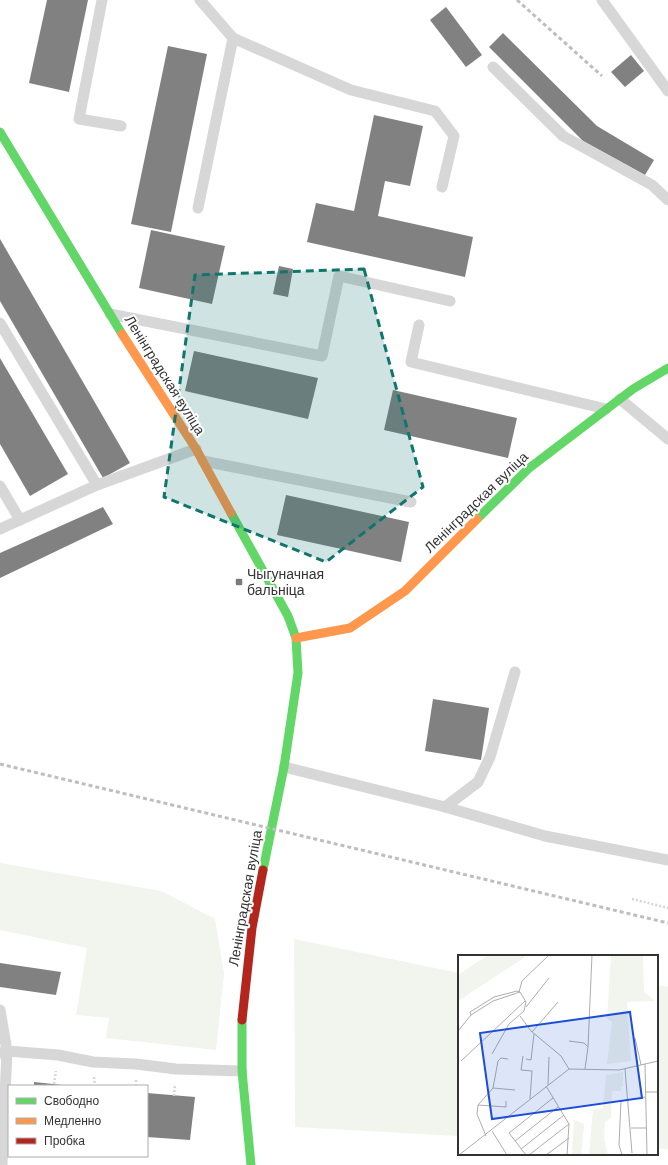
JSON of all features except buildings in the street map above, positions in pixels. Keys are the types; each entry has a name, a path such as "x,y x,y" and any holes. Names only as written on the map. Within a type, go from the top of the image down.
{"street":[{"name":"Ленінградская вуліца","path":"0,132 151,382 203,461 288,616 296,638 298,673 284,767 251,935 241,1025 242,1071 251,1165"},
{"name":"Ленінградская вуліца","path":"296,638 350,628 405,591 528,469 620,399 668,368"}],"lane":[{"path":"102,0 80,119 121,126"},
{"path":"200,0 233,38 350,90 435,111 454,136 442,187"},
{"path":"602,0 668,91"},
{"path":"198,208 233,38"},
{"path":"493,67 564,136 652,186 668,200"},
{"path":"110,314 322,356 339,276 450,301"},
{"path":"0,323 97,485"},
{"path":"419,325 411,362 607,409"},
{"path":"620,399 668,439"},
{"path":"0,529 97,485 196,450"},
{"path":"203,461 411,502"},
{"path":"0,486 20,520"},
{"path":"445,807 478,782 490,757 516,672"},
{"path":"284,767 445,807 545,836 668,860"},
{"path":"0,1010 4,1052 2,1165"},
{"path":"4,1052 58,1055 93,1062 136,1064 176,1069 242,1071"}],"path":[{"path":"632,899 668,908"}],"highlighted area":[{"path":"364,269 423,487 326,562 164,497 195,275"}],"shaded area":[{"path":"0,863 161,891 215,919 224,974 216,1050 106,1038 109,1018 76,1015 87,948 0,930"},
{"path":"294,939 458,973 458,1136 295,1127"},
{"path":"658,985 668,987 668,1149 658,1148"}],"railway":[{"path":"517,0 602,76"},
{"path":"0,764 668,923"}],"traffic: fast":[{"path":"0,132 122,334"},
{"path":"477,519 528,469 633,389 668,368"},
{"path":"231,513 288,616 296,638 298,673 284,767 263,870"},
{"path":"242,1020 242,1071 251,1165"}],"traffic: slow":[{"path":"122,334 196,449 231,513"},
{"path":"296,638 350,628 405,591 477,519"}],"traffic: jam":[{"path":"242,1020 252,928 263,870"}],"place":[{"name":"Чыгуначная бальніца","path":"239,582"}]}
